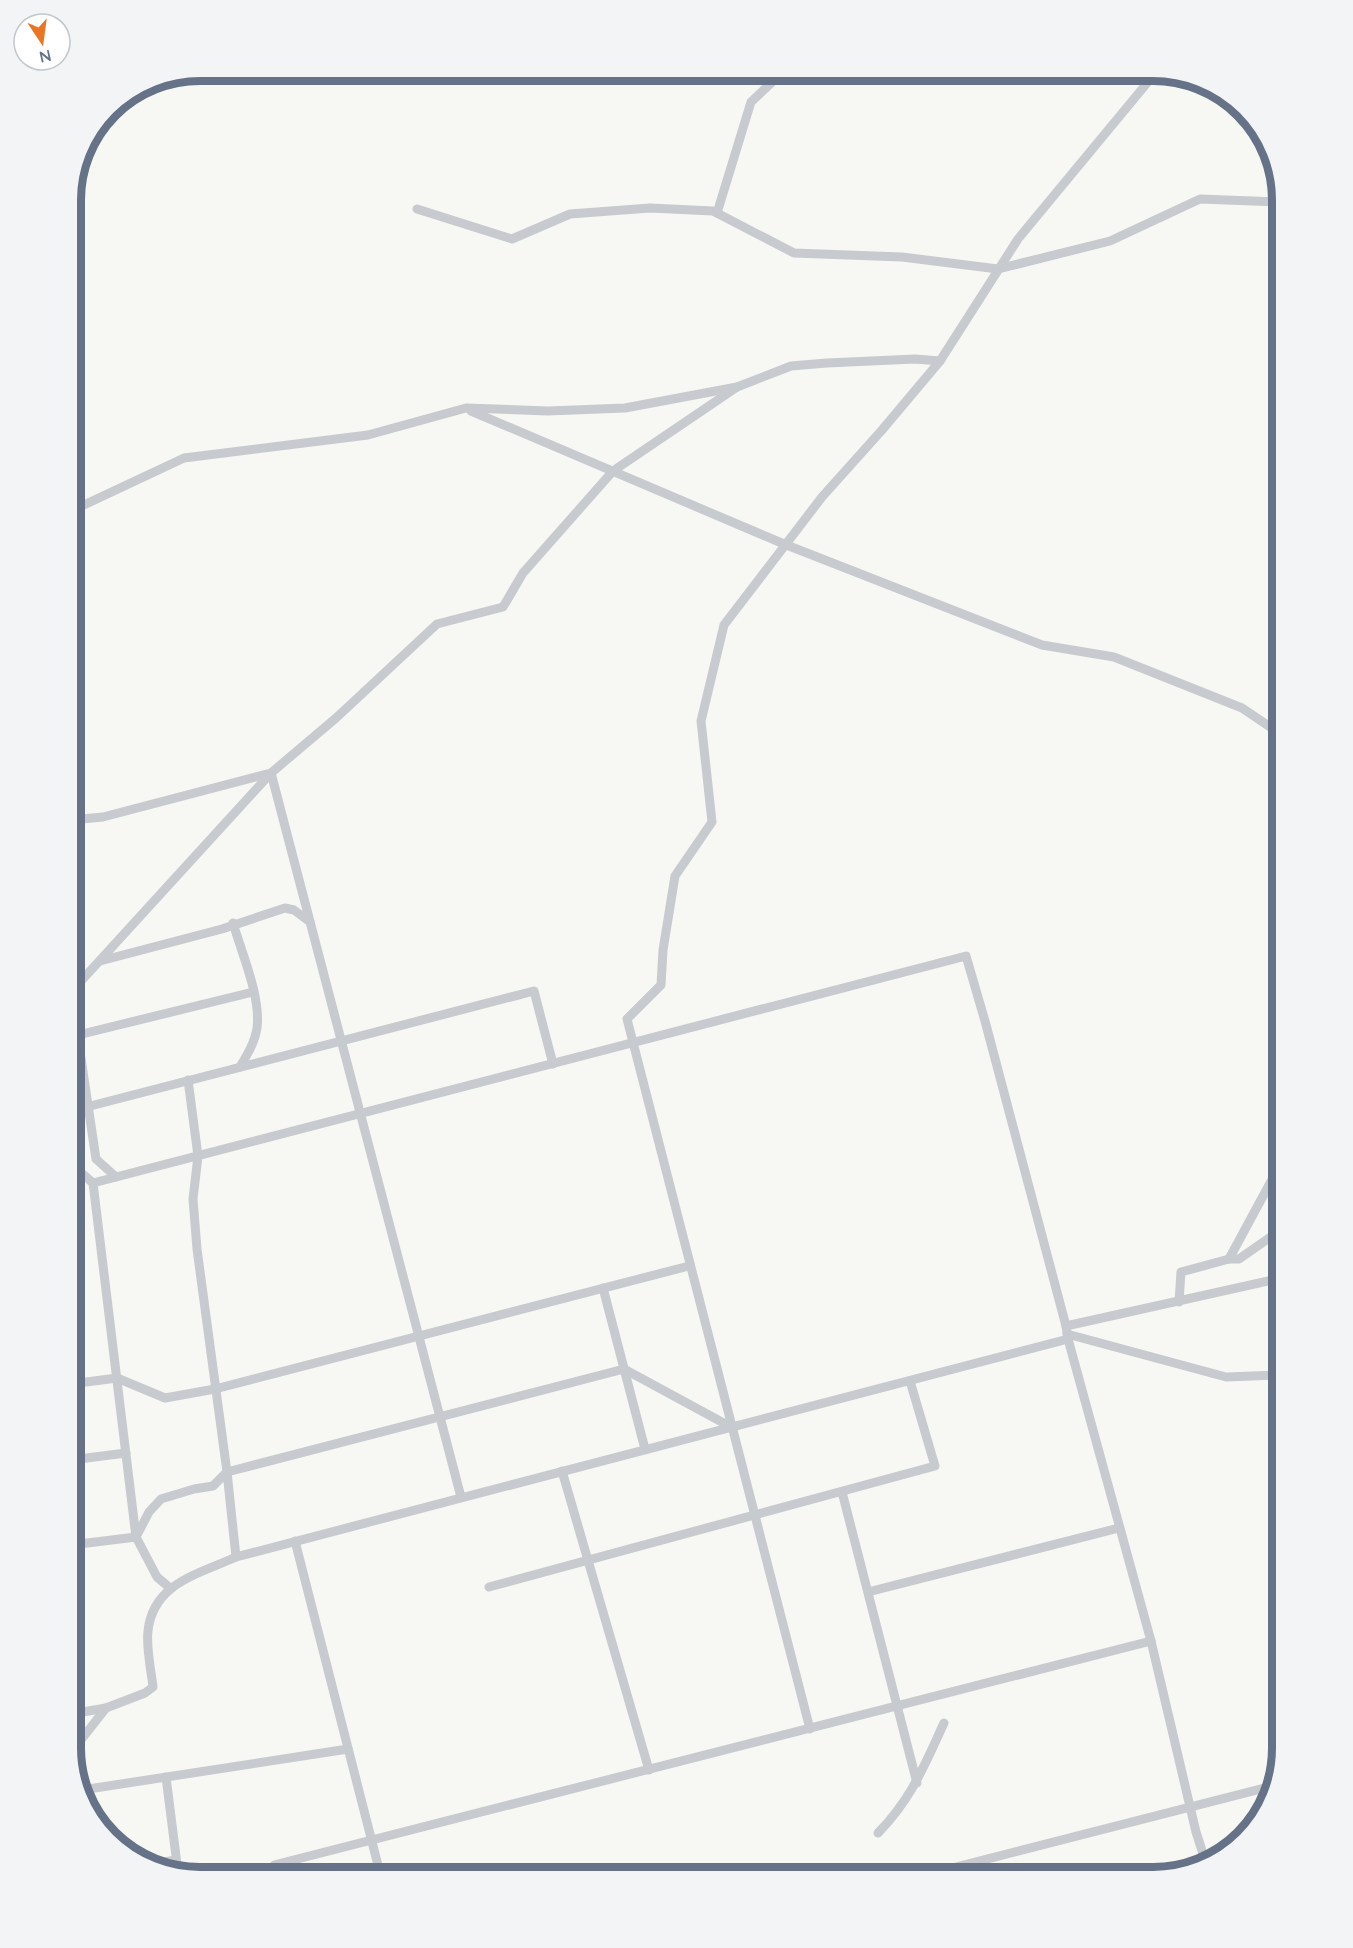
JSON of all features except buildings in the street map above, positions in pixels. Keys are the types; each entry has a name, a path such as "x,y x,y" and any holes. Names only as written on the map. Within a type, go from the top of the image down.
{"street":[{"path":"717,213 751,102 773,81"},
{"path":"810,1729 627,1019 661,985 663,950 675,876 712,822 701,721 724,625 822,496 940,361 1018,239 1148,81"},
{"path":"417,209 512,238 570,214 650,208 713,211 794,253 902,256 998,270 1110,241 1200,199 1272,202"},
{"path":"81,506 184,458 368,435 466,408 548,411 625,408 737,387 791,366 871,361 940,361"},
{"path":"81,981 271,772 336,717 437,624 503,607 523,573 613,471 737,387"},
{"path":"466,408 784,544 1042,645 1114,657 1242,708 1272,728"},
{"path":"81,819 103,817 271,772"},
{"path":"271,772 460,1497"},
{"path":"99,962 222,929 233,923 285,908 294,909 310,922"},
{"path":"233,923 257,1013 257,1030 249,1052 240,1067"},
{"path":"93,1183 966,956 986,1021 1067,1333 1151,1641 1204,1855"},
{"path":"81,1108 534,991 553,1064"},
{"path":"81,1034 253,992"},
{"path":"81,1056 96,1159 116,1177"},
{"path":"188,1080 198,1156 193,1199 197,1249 236,1557"},
{"path":"81,1173 93,1183 136,1537 157,1577 170,1588"},
{"path":"1229,1259 1272,1179"},
{"path":"1179,1302 1181,1272 1229,1259 1239,1259 1272,1236"},
{"path":"81,1383 117,1378 165,1398 215,1389 689,1266"},
{"path":"81,1712 106,1708 145,1693 153,1687 148,1631 156,1602 174,1584 236,1557 910,1381 1067,1333 1179,1302 1272,1280"},
{"path":"603,1288 645,1449"},
{"path":"1067,1333 1226,1377 1272,1375"},
{"path":"136,1537 149,1512 161,1499 213,1486 227,1472 624,1369 731,1427"},
{"path":"489,1587 935,1466 910,1381"},
{"path":"81,1459 126,1453"},
{"path":"562,1471 649,1770"},
{"path":"842,1492 917,1783"},
{"path":"868,1593 1119,1528"},
{"path":"81,1544 136,1537"},
{"path":"295,1541 378,1867"},
{"path":"274,1867 274,1865 372,1842 1151,1641"},
{"path":"81,1740 106,1708"},
{"path":"878,1833 897,1813 917,1783 944,1723"},
{"path":"89,1789 348,1749"},
{"path":"166,1777 177,1865"},
{"path":"957,1867 1265,1788"},
{"path":"165,1862 176,1860"}]}
